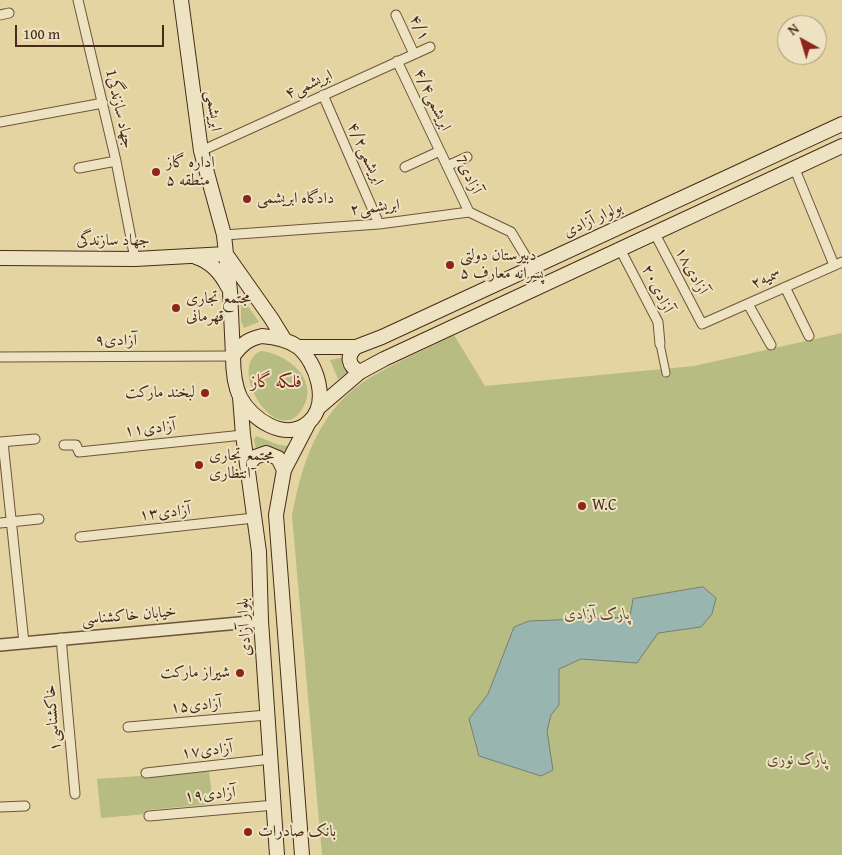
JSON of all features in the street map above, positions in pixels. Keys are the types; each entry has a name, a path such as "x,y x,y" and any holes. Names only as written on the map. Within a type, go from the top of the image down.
{"main road":[{"name":"ابریشمی","path":"182,0 200,150 224,235 230,291 233,356"},
{"name":"بولوار آزادی","path":"298,347 356,347 842,124"},
{"path":"804,141 812,159"},
{"path":"302,855 276,515 284,470 318,408 360,372 654,232 842,146"},
{"path":"226,254 284,339"},
{"name":"جهاد سازندگی","path":"0,258 135,259 226,254"},
{"path":"193,256 204,260 218,270 230,291"},
{"path":"309,422 293,430 283,430 261,420 240,397 233,370 233,356 241,345 250,339 262,336 284,339 298,347 308,359 317,378 320,390 318,408"},
{"path":"356,347 350,352 349,361 352,368 360,372"},
{"name":"بلوار آزادی","path":"240,397 243,434 259,552 261,621 277,855"},
{"path":"248,465 254,457 266,453 278,458 284,470"}],"street":[{"name":"1جهاد سازندگی","path":"78,0 116,161 135,259"},
{"name":"۴/۱","path":"396,15 414,54"},
{"name":"ابریشمی۴","path":"200,150 430,47"},
{"name":"ابریشمی۴/۴","path":"397,62 440,151"},
{"name":"ابریشمی۴/۲","path":"323,95 380,224"},
{"path":"0,122 103,103"},
{"path":"405,167 440,151"},
{"name":"7آزادی","path":"440,151 469,212"},
{"path":"447,166 467,157"},
{"path":"78,168 116,161"},
{"path":"794,167 838,263"},
{"path":"469,212 511,232 532,267"},
{"name":"ابریشمی۲","path":"224,235 380,224 469,212"},
{"name":"آزادی۱۸","path":"654,232 702,324"},
{"name":"آزادی۲۰","path":"620,248 658,322 660,344"},
{"name":"۲سمیه","path":"702,324 838,263"},
{"path":"785,287 810,336"},
{"path":"748,304 771,345"},
{"path":"660,344 666,373"},
{"name":"آزادی۹","path":"0,357 233,356"},
{"name":"آزادی۱۱","path":"64,445 76,445 79,452 243,434"},
{"path":"24,642 1,442 35,439"},
{"name":"آزادی۱۳","path":"80,537 254,518"},
{"path":"0,523 39,519"},
{"name":"خیابان خاکشناسی","path":"0,645 261,621"},
{"name":"خاکشناسی۱","path":"61,638 76,794"},
{"name":"آزادی۱۵","path":"128,727 267,714"},
{"name":"آزادی۱۷","path":"146,773 271,759"},
{"name":"آزادی۱۹","path":"149,816 274,805"},
{"path":"0,807 25,806"}],"green space":[{"path":"241,296 259,322 244,328 241,321"},
{"name":"پارک آزادی","path":"842,333 842,855 322,855 292,516 301,475 316,437 326,420 353,389 371,377 454,335 485,386 694,366"},
{"path":"261,351 272,353 282,358 299,371 305,380 308,390 306,400 301,411 290,420 278,419 267,412 251,386 249,371 252,359"},
{"path":"344,357 342,366 349,372 338,379 330,360"},
{"path":"256,436 279,445 289,446 283,457 272,448 256,449 254,440"},
{"path":"209,771 213,804 147,810 147,814 101,818 97,779"}],"water":[{"path":"703,587 716,598 712,614 701,627 658,633 637,663 581,659 559,669 559,705 551,715 547,731 553,770 541,776 479,756 469,719 488,694 514,627 529,621 630,617 633,599"}],"place":[{"name":"اداره گاز منطقه ۵","path":"156,172"},
{"name":"دادگاه ابریشمی","path":"247,199"},
{"name":"دبیرستان دولتی پسرانه معارف ۵","path":"450,265"},
{"name":"مجتمع تجاری قهرمانی","path":"176,308"},
{"name":"لبخند مارکت","path":"205,393"},
{"name":"مجتمع تجاری انتظاری","path":"199,465"},
{"name":"W.C","path":"582,506"},
{"name":"شیراز مارکت","path":"240,673"},
{"name":"بانک صادرات","path":"248,832"}],"district":[{"name":"فلکه گاز","path":"276,382"}],"park label":[{"name":"پارک نوری","path":"797,760"}]}
